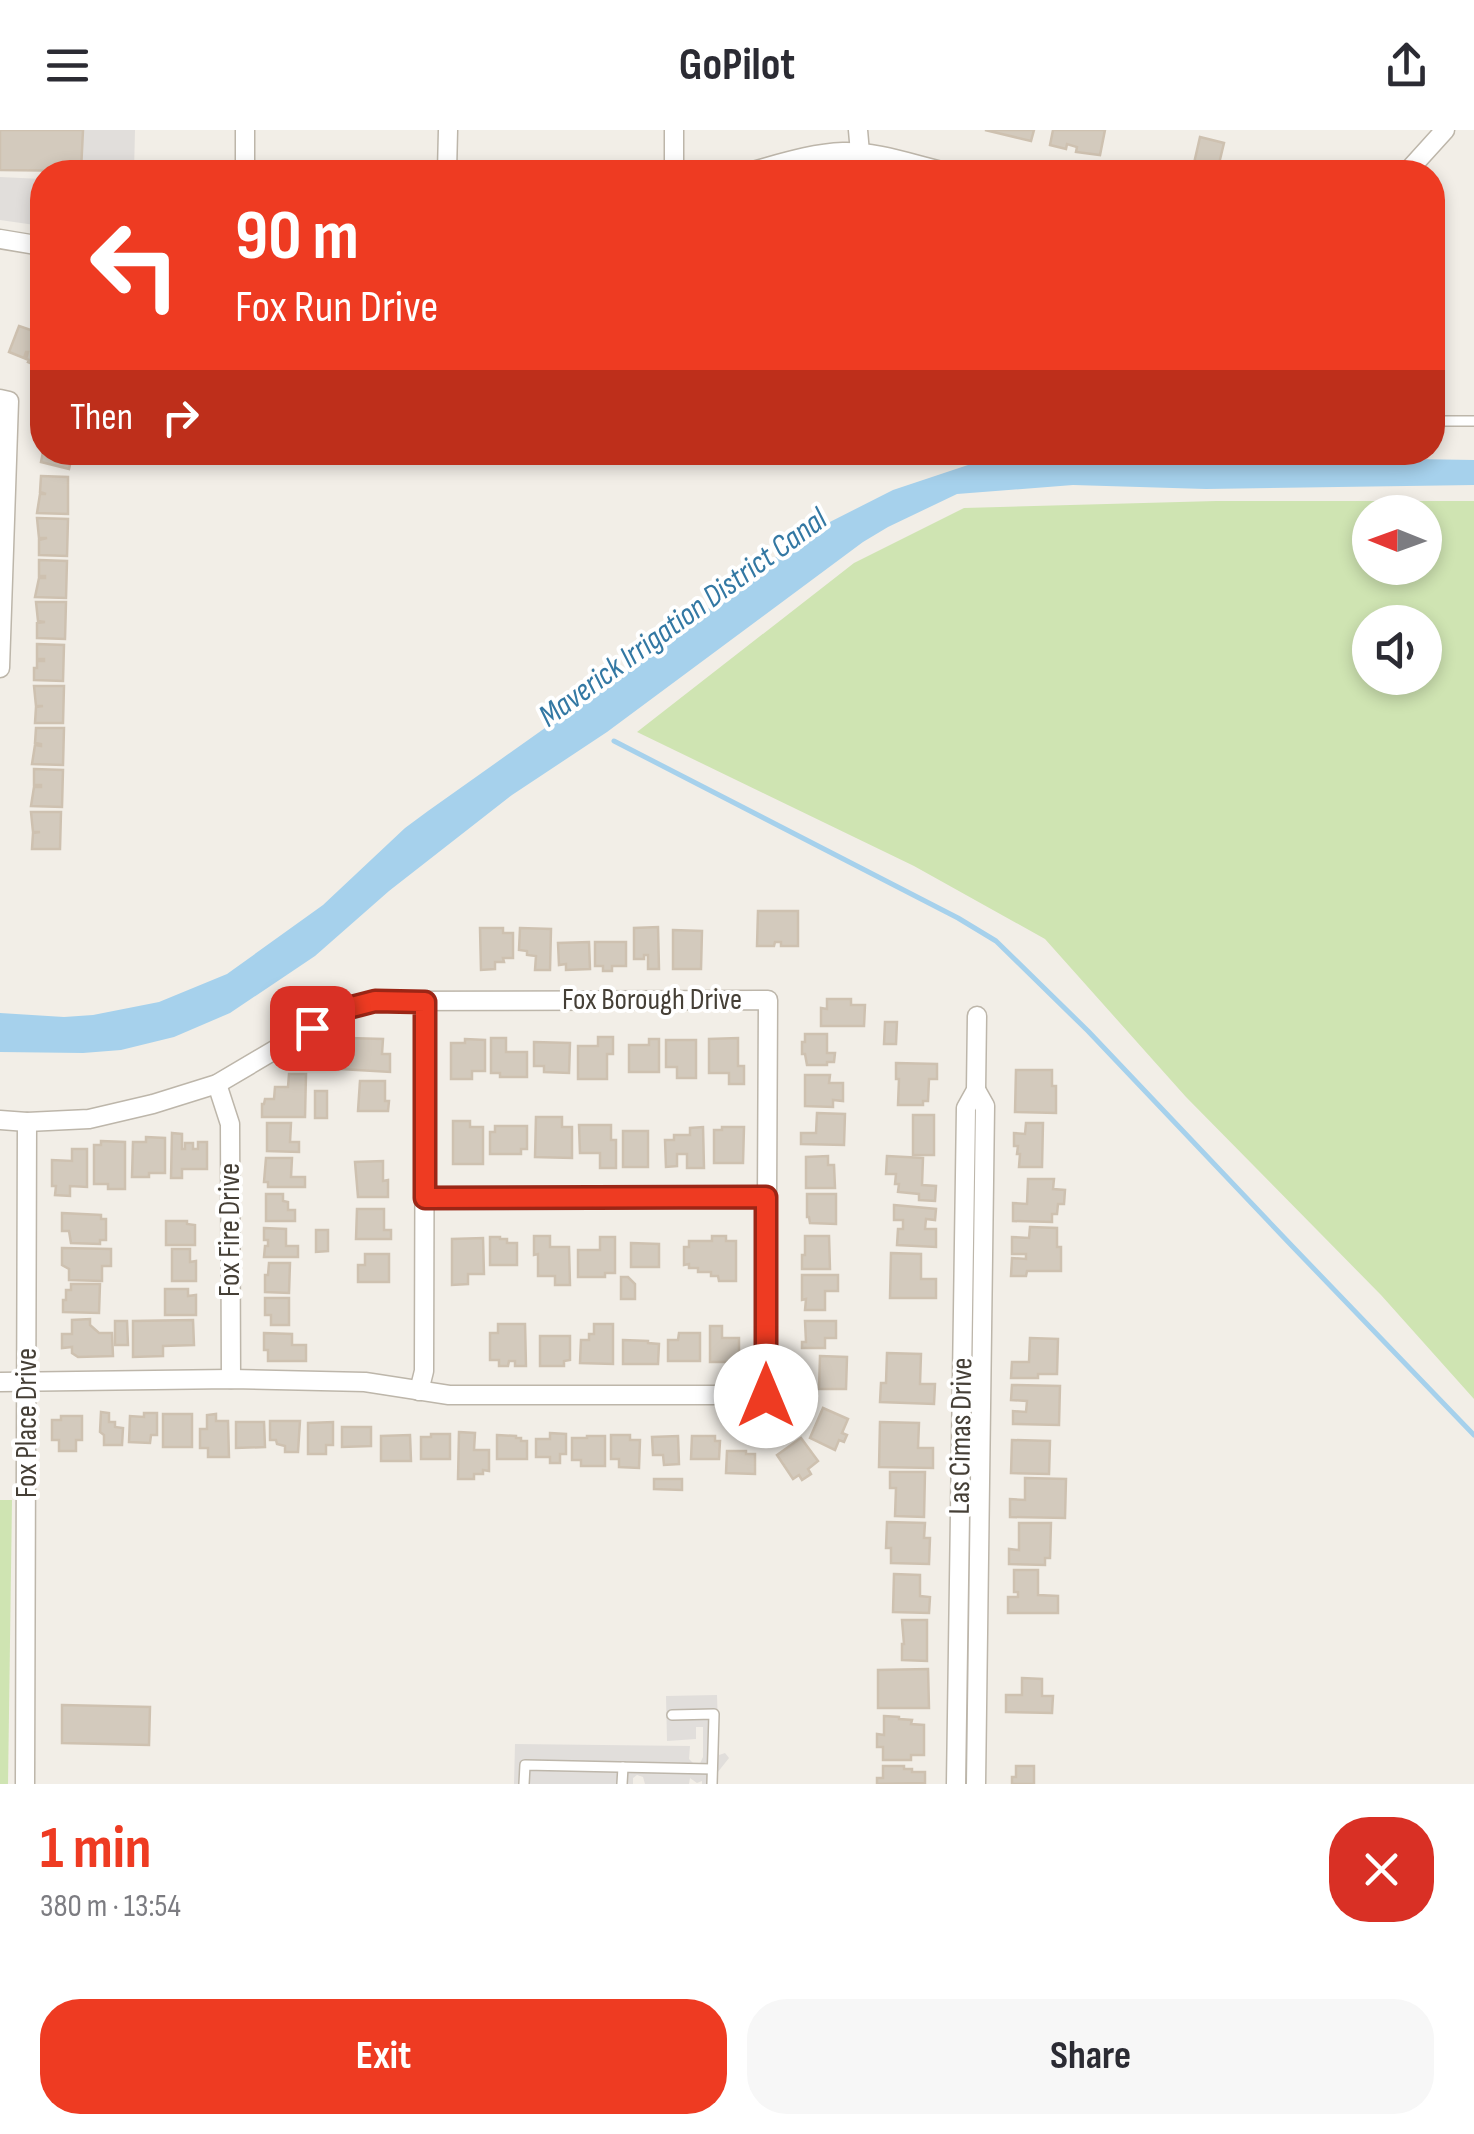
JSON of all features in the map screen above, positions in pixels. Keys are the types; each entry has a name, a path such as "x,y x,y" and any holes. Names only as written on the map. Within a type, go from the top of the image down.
{"street":[{"path":"244,160 245,130"},
{"path":"447,160 448,130"},
{"path":"674,130 674,160"},
{"path":"858,130 860,153"},
{"path":"1418,160 1445,130"},
{"path":"798,160 842,152 892,160"},
{"path":"0,239 30,244"},
{"path":"0,399 9,401 0,668"},
{"name":"Fox Borough Drive","path":"0,1120 89,1119 154,1104 217,1084 344,1009 375,1001 768,1000 766,1396 449,1396 365,1382 231,1379 0,1382"},
{"path":"420,1391 424,1371 425,1002"},
{"name":"Las Cimas Drive","path":"956,1782 966,1108 976,1090 978,1016"},
{"name":"Fox Fire Drive","path":"217,1084 230,1124 231,1379"},
{"name":"Las Cimas Drive","path":"976,1090 985,1106 976,1782"},
{"name":"Fox Place Drive","path":"24,1784 27,1122"},
{"path":"965,1190 985,1190"},
{"path":"425,1198 766,1197"},
{"path":"964,1272 984,1273"},
{"path":"963,1348 982,1348"},
{"path":"961,1429 981,1430"},
{"path":"960,1492 980,1492"},
{"path":"960,1542 980,1542"},
{"path":"959,1591 979,1592"},
{"path":"958,1640 978,1641"},
{"path":"958,1684 978,1685"},
{"path":"957,1740 977,1741"},
{"path":"956,1782 976,1782"}],"lane":[{"path":"1445,421 1474,421"},
{"path":"672,1716 714,1714 712,1784"},
{"path":"524,1784 525,1765 712,1770"},
{"path":"622,1767 622,1784"}],"green space":[{"path":"1352,501 1352,585 1442,585 1442,501 1474,501 1474,1399 1381,1295 1186,1097 1045,939 914,866 637,732 854,563 964,508"},
{"path":"0,1500 12,1500 8,1784 0,1784"}],"shaded area":[{"path":"81,130 135,130 134,160 80,160"},
{"path":"0,177 30,178 30,224 0,220"},
{"path":"717,1695 719,1755 725,1753 729,1758 717,1773 717,1784 697,1783 690,1778 689,1784 645,1784 643,1777 637,1775 633,1784 514,1784 515,1744 690,1746 689,1759 698,1768 703,1757 703,1727 696,1727 696,1739 667,1741 666,1696"}],"water":[{"path":"1445,460 1474,460 1474,485 1206,489 1073,485 957,494 863,542 607,732 512,795 389,891 315,956 230,1013 174,1037 121,1050 0,1052 0,1013 93,1015 159,1002 227,974 323,905 405,828 648,655 766,564 818,528 893,490 968,465 1445,465"}],"building":[{"path":"0,130 83,130 82,160 30,160 30,170 0,170"},
{"path":"985,130 1034,130 1031,141"},
{"path":"1053,130 1105,130 1100,155 1076,152 1077,147 1067,144 1066,149 1050,145"},
{"path":"1200,137 1224,143 1220,160 1195,160"},
{"path":"19,326 30,330 30,363 26,359 28,352 24,358 9,352"},
{"path":"41,476 68,477 68,514 37,513 40,494 46,494 40,492"},
{"path":"37,518 68,519 67,556 39,555 39,540 47,538 39,538"},
{"path":"39,560 67,561 66,598 35,597 39,578 45,578 39,576"},
{"path":"36,602 66,602 65,639 37,638 37,623 45,622 38,621"},
{"path":"37,644 64,645 63,681 34,680 37,661 44,661 37,659"},
{"path":"34,686 64,686 63,723 35,723 36,707 43,706 36,706"},
{"path":"36,728 64,728 63,765 32,764 35,745 41,746 35,743"},
{"path":"34,769 63,770 62,807 31,806 34,787 41,787 34,785"},
{"path":"31,812 61,812 60,849 32,849 33,833 40,832 33,832"},
{"path":"758,911 798,911 798,946 775,942 774,946 757,946"},
{"path":"658,927 659,969 648,969 648,955 634,959 634,928"},
{"path":"480,928 503,928 503,933 513,933 513,958 495,962 495,969 481,970"},
{"path":"520,928 551,929 550,970 535,970 536,956 519,950"},
{"path":"673,930 702,931 701,969 673,969"},
{"path":"589,942 590,969 566,970 566,964 559,965 558,943"},
{"path":"595,942 626,942 626,966 603,971 603,966 595,966"},
{"path":"827,999 851,999 851,1005 865,1005 864,1026 821,1026 821,1008 827,1009"},
{"path":"885,1022 897,1022 896,1044 884,1044"},
{"path":"805,1034 827,1034 827,1053 835,1053 834,1062 807,1065 802,1054"},
{"path":"598,1037 613,1037 613,1054 607,1054 607,1079 578,1079 578,1046 598,1046"},
{"path":"348,1038 383,1039 382,1054 390,1054 390,1072 341,1069"},
{"path":"491,1038 506,1038 506,1052 527,1052 527,1077 491,1073"},
{"path":"738,1038 738,1066 744,1066 744,1084 729,1084 729,1073 709,1073 709,1039"},
{"path":"465,1039 485,1040 485,1071 472,1071 472,1079 451,1079 451,1043 465,1043"},
{"path":"649,1039 659,1039 659,1072 629,1072 629,1045 649,1045"},
{"path":"666,1040 696,1040 696,1078 677,1078 677,1067 666,1067"},
{"path":"534,1042 570,1043 569,1073 544,1072 544,1066 534,1066"},
{"path":"896,1063 937,1064 937,1079 929,1079 928,1101 923,1101 923,1105 898,1105"},
{"path":"1016,1070 1052,1070 1056,1113 1015,1112"},
{"path":"289,1074 306,1074 305,1117 262,1117 265,1099 274,1099 275,1087 288,1087"},
{"path":"805,1075 830,1075 829,1083 843,1083 843,1101 833,1100 833,1107 805,1106"},
{"path":"360,1081 385,1081 388,1111 358,1111"},
{"path":"315,1091 327,1091 327,1118 315,1118"},
{"path":"817,1113 845,1114 844,1145 801,1144 801,1133 816,1133"},
{"path":"913,1115 934,1115 934,1155 913,1155"},
{"path":"536,1117 562,1117 562,1127 572,1127 572,1158 535,1157"},
{"path":"453,1121 470,1121 470,1127 483,1127 483,1164 453,1164"},
{"path":"267,1123 291,1123 290,1142 299,1142 299,1152 267,1151"},
{"path":"1026,1123 1043,1123 1042,1167 1019,1167 1014,1133 1025,1134"},
{"path":"579,1125 611,1125 611,1140 616,1140 616,1168 600,1168 600,1153 580,1153"},
{"path":"495,1126 527,1126 527,1149 521,1149 521,1154 490,1154 490,1132 495,1132"},
{"path":"703,1127 704,1168 687,1168 687,1154 677,1154 677,1166 666,1167 665,1140 674,1140 674,1135 690,1135 690,1128"},
{"path":"744,1127 743,1163 714,1163 714,1130"},
{"path":"623,1131 648,1131 648,1167 623,1167"},
{"path":"172,1133 182,1134 182,1149 185,1143 193,1143 193,1149 198,1149 198,1142 207,1142 207,1169 182,1169 182,1178 171,1178"},
{"path":"146,1137 165,1138 165,1173 132,1177 133,1142 146,1142"},
{"path":"101,1141 125,1142 125,1189 94,1184 94,1145 101,1145"},
{"path":"72,1149 87,1149 87,1187 70,1186 70,1196 55,1195 52,1160 72,1161"},
{"path":"828,1156 828,1165 834,1165 835,1188 806,1188 806,1157"},
{"path":"887,1156 923,1158 922,1185 936,1186 935,1201 919,1200 919,1194 898,1192 896,1174 886,1174"},
{"path":"266,1158 292,1158 291,1177 305,1177 305,1187 268,1187 268,1182 264,1182"},
{"path":"383,1161 388,1197 358,1197 355,1162"},
{"path":"1028,1179 1054,1179 1053,1189 1065,1190 1064,1204 1058,1204 1052,1222 1013,1221 1013,1203 1027,1204"},
{"path":"266,1194 283,1194 288,1210 295,1210 295,1221 266,1221"},
{"path":"807,1194 836,1194 836,1224 810,1223"},
{"path":"894,1205 936,1209 935,1220 926,1219 925,1229 936,1229 936,1247 897,1245 903,1220 894,1220"},
{"path":"357,1209 384,1209 384,1230 391,1230 391,1239 356,1239"},
{"path":"62,1213 101,1215 101,1219 106,1219 106,1240 100,1240 100,1244 71,1243 69,1231 62,1231"},
{"path":"166,1221 195,1225 195,1245 166,1245"},
{"path":"1030,1227 1057,1228 1061,1271 1027,1271 1026,1276 1011,1276 1012,1258 1026,1259 1026,1254 1012,1254 1012,1237 1029,1238"},
{"path":"264,1228 286,1229 286,1246 298,1246 298,1257 264,1257 268,1240 264,1240"},
{"path":"316,1230 328,1230 328,1251 316,1252"},
{"path":"534,1236 550,1236 550,1247 569,1247 570,1285 555,1285 555,1276 538,1276"},
{"path":"712,1236 736,1241 736,1281 719,1281 711,1272 698,1272 698,1268 684,1265 684,1247 689,1247 689,1241 712,1241"},
{"path":"805,1236 829,1236 830,1269 802,1269"},
{"path":"490,1237 517,1243 517,1265 490,1265"},
{"path":"600,1237 615,1237 615,1273 578,1277 578,1250 600,1250"},
{"path":"483,1238 484,1274 468,1274 468,1284 452,1285 452,1239"},
{"path":"631,1243 659,1244 659,1267 631,1267"},
{"path":"62,1248 111,1249 111,1266 102,1266 102,1281 69,1280 69,1269 62,1265"},
{"path":"172,1249 190,1249 190,1262 196,1261 196,1281 172,1281"},
{"path":"891,1253 921,1254 921,1279 936,1279 936,1298 890,1298"},
{"path":"365,1254 389,1254 389,1282 358,1282 358,1265 365,1265"},
{"path":"269,1263 290,1263 289,1293 265,1292"},
{"path":"802,1275 838,1275 838,1291 825,1291 825,1310 805,1310"},
{"path":"621,1277 628,1277 635,1284 635,1299 621,1299"},
{"path":"71,1284 100,1284 99,1313 63,1312 63,1300"},
{"path":"165,1289 188,1289 188,1296 196,1295 196,1315 165,1315"},
{"path":"265,1298 289,1298 289,1325 271,1325 271,1315 265,1315"},
{"path":"90,1319 90,1325 99,1333 112,1333 113,1356 78,1357 72,1353 72,1347 62,1348 62,1334 72,1334 72,1320"},
{"path":"193,1320 194,1345 163,1346 163,1356 133,1357 133,1321"},
{"path":"115,1321 127,1321 128,1345 115,1345"},
{"path":"805,1321 836,1321 836,1338 825,1338 825,1348 802,1348 802,1342 806,1342"},
{"path":"498,1324 525,1324 526,1366 515,1366 515,1361 509,1361 508,1366 499,1366 499,1360 490,1360 490,1333 498,1333"},
{"path":"594,1324 613,1324 613,1364 580,1363 581,1340 589,1340 589,1334 594,1334"},
{"path":"710,1326 722,1326 722,1338 739,1338 739,1362 710,1362"},
{"path":"264,1333 292,1334 292,1345 306,1345 306,1361 268,1361"},
{"path":"679,1333 700,1333 700,1361 668,1361 668,1340 678,1340"},
{"path":"540,1336 570,1336 570,1360 564,1361 564,1366 540,1366"},
{"path":"1030,1338 1058,1339 1057,1374 1011,1378 1012,1362 1029,1362"},
{"path":"623,1340 659,1344 658,1364 623,1364"},
{"path":"887,1353 921,1354 920,1384 935,1384 934,1404 880,1402 881,1383 886,1383"},
{"path":"820,1356 847,1357 846,1389 819,1389"},
{"path":"1012,1385 1060,1386 1059,1425 1013,1424 1013,1411 1026,1412 1027,1401 1011,1400"},
{"path":"823,1408 848,1419 842,1433 847,1435 844,1442 839,1440 835,1450 810,1438"},
{"path":"101,1412 109,1413 109,1422 115,1422 115,1427 123,1428 122,1445 104,1445"},
{"path":"144,1413 157,1413 157,1435 151,1435 150,1443 129,1442 130,1416 144,1417"},
{"path":"163,1414 192,1414 192,1447 163,1447"},
{"path":"216,1414 216,1421 228,1421 229,1457 208,1457 208,1448 200,1448 200,1429 207,1429 207,1415"},
{"path":"61,1416 82,1416 82,1440 76,1440 76,1451 59,1451 59,1440 52,1440 52,1420 61,1420"},
{"path":"270,1421 300,1421 298,1452 285,1452 285,1446 270,1440"},
{"path":"236,1422 264,1422 265,1447 236,1448"},
{"path":"333,1422 333,1445 326,1445 326,1454 308,1454 308,1423"},
{"path":"880,1422 919,1423 918,1448 933,1448 933,1468 879,1467"},
{"path":"342,1427 371,1427 371,1446 342,1447"},
{"path":"459,1432 475,1433 474,1450 489,1450 489,1471 474,1474 474,1479 458,1479"},
{"path":"550,1433 566,1434 566,1454 560,1454 560,1463 550,1463 550,1457 536,1457 536,1439 550,1439"},
{"path":"450,1434 450,1459 421,1459 421,1437"},
{"path":"410,1435 411,1461 381,1461 381,1436"},
{"path":"497,1435 527,1441 527,1459 497,1459"},
{"path":"611,1435 630,1435 630,1440 640,1440 639,1468 619,1467 619,1459 611,1459"},
{"path":"605,1436 605,1466 581,1466 581,1460 572,1460 572,1438"},
{"path":"678,1436 679,1464 664,1465 663,1455 653,1455 652,1437"},
{"path":"692,1436 715,1436 715,1441 720,1441 719,1459 691,1459"},
{"path":"801,1438 818,1461 808,1469 811,1474 802,1480 799,1475 793,1479 777,1455"},
{"path":"1012,1440 1050,1441 1049,1474 1011,1473"},
{"path":"727,1451 755,1454 755,1474 726,1473"},
{"path":"890,1472 925,1472 924,1517 895,1516 896,1488 890,1488"},
{"path":"1025,1478 1066,1479 1065,1518 1010,1517 1010,1499 1025,1500"},
{"path":"654,1479 682,1479 682,1490 654,1489"},
{"path":"887,1522 925,1523 924,1538 930,1538 929,1564 891,1563 891,1548 886,1548"},
{"path":"1019,1523 1051,1523 1050,1558 1045,1558 1045,1565 1009,1564 1009,1549 1019,1550"},
{"path":"1014,1570 1038,1570 1038,1595 1058,1596 1058,1613 1008,1613 1008,1597 1018,1597 1018,1592 1014,1592"},
{"path":"894,1574 920,1575 920,1596 930,1597 929,1613 893,1612"},
{"path":"902,1620 927,1620 927,1661 902,1660"},
{"path":"928,1669 929,1708 878,1708 878,1670"},
{"path":"1022,1678 1042,1679 1042,1696 1053,1696 1052,1713 1006,1712 1006,1695 1022,1695"},
{"path":"62,1705 150,1707 149,1745 62,1743"},
{"path":"884,1716 924,1725 924,1755 911,1755 911,1760 883,1760 877,1734 884,1735"},
{"path":"883,1766 925,1772 925,1783 877,1784 877,1778 883,1778"},
{"path":"1016,1766 1034,1766 1034,1784 1012,1784"}],"waterway":[{"path":"614,741 996,941 1088,1031 1474,1435"}],"route":[{"path":"312,1028 344,1009 375,1001 425,1002 425,1198 766,1197 766,1396"}],"water label":[{"name":"Maverick Irrigation District Canal","path":"683,618"}]}
